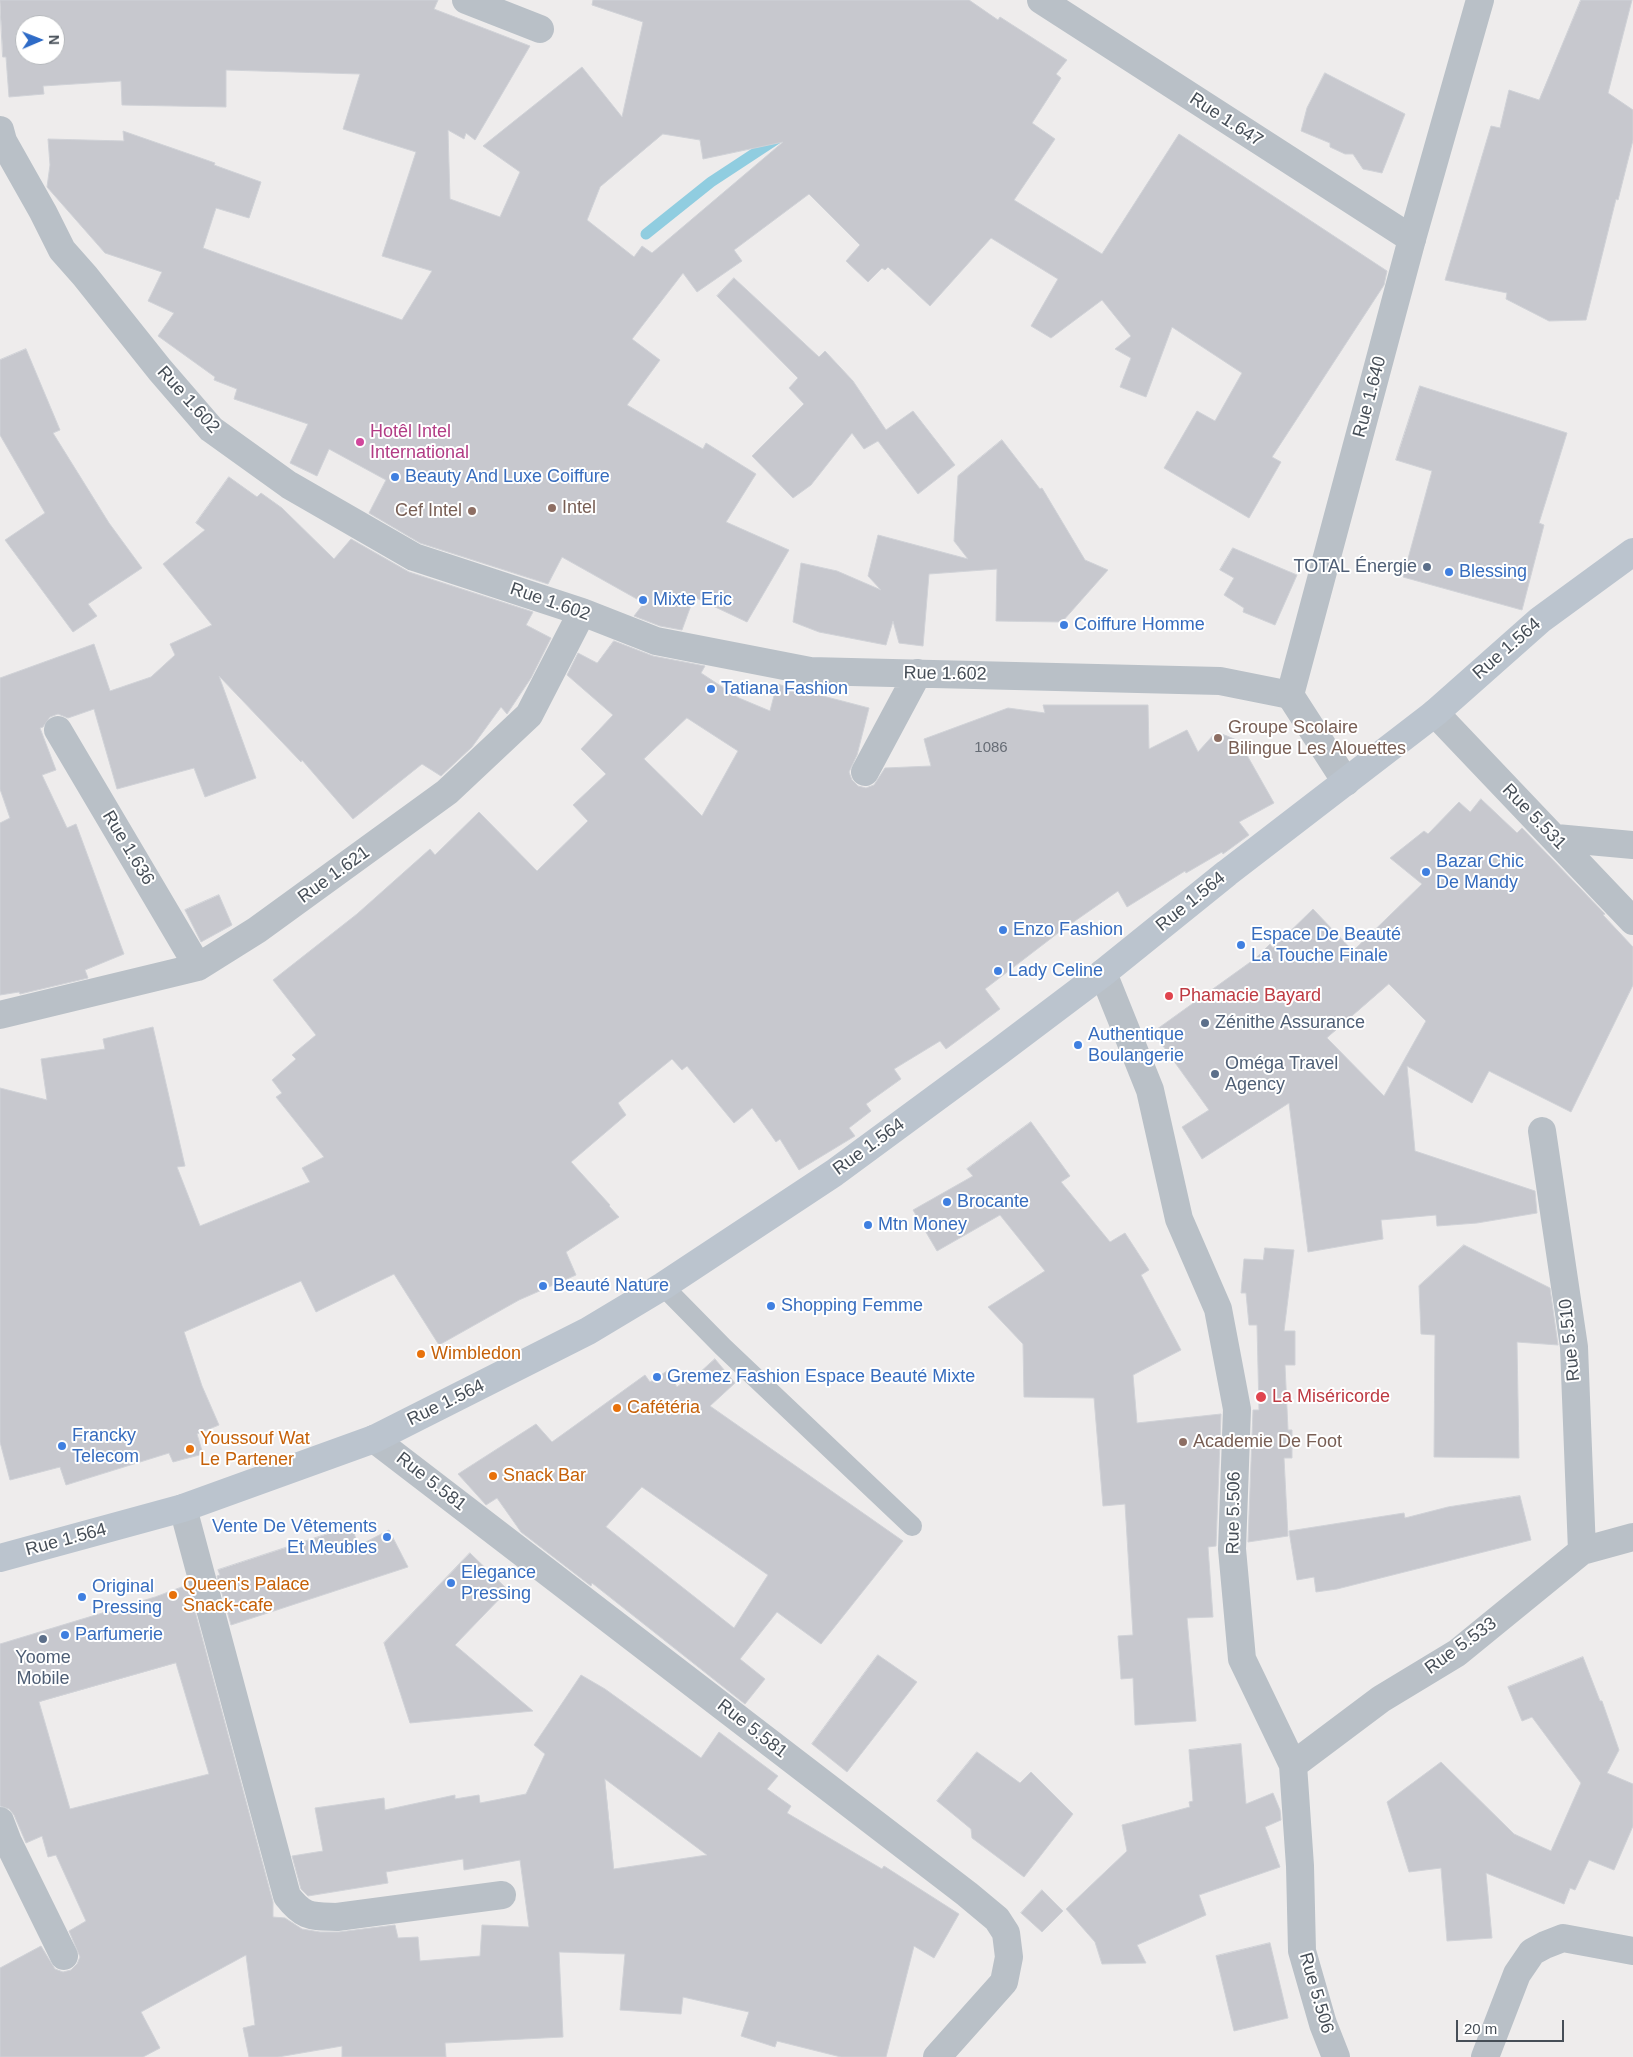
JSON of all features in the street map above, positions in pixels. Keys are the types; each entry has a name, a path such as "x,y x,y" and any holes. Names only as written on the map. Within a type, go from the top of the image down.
{"main road":[{"name":"Rue 1.564","path":"0,1558 183,1508 374,1438 588,1331 663,1286 834,1173 1103,973 1227,873 1435,713 1540,620 1633,552"}],"street":[{"path":"466,0 540,29"},
{"name":"Rue 1.647","path":"1041,0 1412,239"},
{"name":"Rue 1.640","path":"1290,695 1412,239 1480,0"},
{"name":"Rue 1.602","path":"0,130 3,141 62,250 211,429 289,484 414,557 582,612 656,641 810,671 1220,681 1290,695"},
{"name":"Rue 1.621","path":"0,1015 198,967 257,930 447,792 529,715 582,612"},
{"path":"865,772 918,674"},
{"path":"1290,695 1346,782"},
{"name":"Rue 5.531","path":"1435,713 1633,921"},
{"name":"Rue 1.636","path":"58,730 198,967"},
{"path":"1556,838 1633,845"},
{"name":"Rue 5.506","path":"1103,973 1150,1090 1179,1219 1218,1309 1237,1409 1232,1549 1242,1658 1293,1765 1300,1866 1302,1950 1323,2024 1336,2057"},
{"name":"Rue 5.510","path":"1542,1131 1574,1347 1582,1550"},
{"name":"Rue 5.581","path":"374,1438 951,1882 997,1920 1006,1933 1009,1958 1004,1982 937,2057"},
{"path":"183,1508 287,1896 298,1909 312,1916 337,1917 502,1895"},
{"name":"Rue 5.533","path":"1293,1765 1381,1698 1456,1653 1582,1550 1633,1537"},
{"path":"0,1821 8,1842 64,1956"},
{"path":"1485,2057 1517,1974 1532,1952 1545,1944 1563,1938 1633,1951"}],"lane":[{"path":"663,1286 723,1347 912,1526"}],"building":[{"path":"0,0 438,0 434,9 530,46 475,140 466,133 464,139 448,130 450,199 500,217 520,172 483,146 582,67 622,117 643,22 592,5 593,0 969,0 998,20 1000,17 1067,60 1056,74 1061,78 1032,123 1055,139 1014,200 1102,254 1179,134 1387,271 1384,285 1272,457 1281,462 1249,518 1164,468 1197,411 1215,421 1242,373 1172,327 1146,397 1120,387 1131,358 1115,349 1131,336 1102,300 1051,338 1031,326 1058,279 991,238 930,306 888,267 885,270 882,268 868,282 846,261 860,245 809,194 734,250 742,261 697,292 683,273 632,339 660,360 627,405 703,449 706,443 756,474 726,522 789,550 747,622 694,597 682,630 660,626 634,616 644,603 562,557 548,584 420,543 369,513 386,480 329,449 317,476 290,463 308,424 234,399 237,389 214,380 215,377 158,336 174,313 148,301 162,272 105,253 47,187 50,165 48,139 124,141 123,131 215,163 214,165 261,182 249,218 216,208 203,248 402,320 432,271 382,256 416,152 343,129 360,74 226,70 226,107 122,105 121,81 43,86 44,94 9,97 6,57 3,57","holes":["663,134 700,140 703,159 783,142 652,253 642,246 634,257 587,220 600,187"]},
{"path":"1581,0 1632,0 1608,93 1633,110 1633,140 1618,200 1616,199 1586,320 1549,321 1506,299 1507,293 1445,280 1491,126 1500,128 1509,90 1539,100"},
{"path":"1325,73 1405,114 1382,173 1363,169 1353,154 1345,154 1330,147 1330,143 1301,131 1307,108"},
{"path":"734,278 819,357 825,351 853,381 886,430 913,411 955,465 918,494 878,441 864,449 852,433 811,485 793,498 752,456 804,404 789,388 798,378 717,296"},
{"path":"26,349 60,430 53,433 109,523 142,568 88,604 97,616 73,632 5,540 45,513 0,435 0,360"},
{"path":"1420,386 1567,433 1539,523 1544,525 1522,610 1403,577 1432,471 1396,460"},
{"path":"1002,440 1040,489 1042,488 1085,560 1108,570 1062,622 996,621 997,569 929,574 923,646 899,643 893,621 886,645 819,632 793,622 801,563 837,571 881,590 868,576 878,535 968,559 954,541 958,476"},
{"path":"229,477 257,497 261,493 282,508 334,559 351,539 409,572 533,612 526,625 551,638 531,678 507,714 501,707 472,747 441,776 422,764 353,819 302,760 301,762 219,676 256,778 205,797 194,768 117,789 94,709 68,718 58,714 50,717 43,727 40,728 56,770 42,775 67,828 76,824 124,954 85,970 88,978 20,994 19,992 0,995 0,823 10,818 0,789 0,678 94,644 110,691 151,677 175,655 170,644 212,625 163,564 205,530 196,523"},
{"path":"1233,548 1297,575 1275,625 1243,612 1244,608 1224,595 1234,578 1220,570"},
{"path":"614,641 653,656 705,666 701,673 739,698 770,711 777,684 869,708 857,755 849,772 852,780 858,786 866,788 874,785 885,768 931,766 924,739 1008,708 1045,713 1043,705 1148,705 1149,749 1187,730 1198,752 1216,732 1239,741 1274,803 1239,822 1249,835 1223,854 1222,852 1186,873 1185,871 1127,907 1118,891 1062,930 985,989 1000,1009 946,1049 940,1041 894,1069 901,1079 866,1104 871,1111 849,1128 855,1136 799,1170 780,1139 776,1142 752,1108 734,1123 687,1066 682,1070 672,1059 618,1103 626,1115 571,1162 619,1217 566,1252 576,1275 519,1300 439,1345 394,1274 316,1312 301,1281 184,1332 202,1386 219,1425 197,1434 203,1454 173,1462 169,1453 66,1485 60,1467 10,1480 0,1442 0,1088 47,1100 41,1059 105,1049 103,1039 153,1027 185,1166 177,1167 200,1226 310,1182 302,1168 324,1157 276,1097 282,1093 272,1080 296,1059 292,1055 316,1035 273,980 357,914 430,849 435,855 479,812 537,871 588,821 573,805 606,774 581,749 613,715 567,675 578,653 597,663","holes":["687,718 738,751 702,816 644,759"]},
{"path":"1481,799 1517,833 1522,828 1605,914 1603,915 1633,947 1633,985 1571,1112 1489,1071 1472,1103 1407,1066 1415,1151 1535,1191 1537,1213 1477,1223 1437,1226 1436,1215 1381,1220 1383,1239 1308,1252 1289,1103 1202,1159 1182,1127 1209,1110 1153,1032 1256,958 1270,944 1273,948 1313,909 1353,951 1422,884 1390,858 1424,831 1428,834 1459,802 1470,812","holes":["1389,984 1426,1021 1384,1096 1327,1038"]},
{"path":"219,895 232,925 201,942 185,910"},
{"path":"1031,1122 1070,1176 1061,1182 1110,1242 1125,1233 1149,1270 1141,1275 1181,1350 1133,1375 1137,1423 1221,1414 1216,1546 1208,1547 1213,1617 1187,1618 1196,1721 1135,1725 1133,1678 1121,1679 1118,1636 1133,1635 1125,1504 1103,1506 1094,1398 1024,1397 1023,1344 988,1307 1045,1271 1000,1215 937,1251 913,1210 973,1176 967,1169"},
{"path":"1464,1245 1550,1288 1558,1345 1517,1342 1519,1458 1434,1457 1435,1335 1421,1334 1419,1286"},
{"path":"1265,1248 1294,1250 1284,1331 1295,1331 1295,1365 1285,1365 1288,1430 1292,1430 1292,1458 1284,1458 1288,1536 1248,1542 1253,1410 1259,1410 1257,1325 1249,1325 1246,1293 1241,1293 1244,1259 1263,1260"},
{"path":"715,1359 735,1383 710,1406 903,1541 821,1644 777,1612 740,1659 765,1679 745,1704 592,1583 591,1586 521,1532 497,1498 486,1505 458,1474 536,1424 552,1442 645,1375 650,1382 667,1371 677,1387 688,1378 690,1381","holes":["642,1487 768,1575 734,1628 606,1527"]},
{"path":"1520,1496 1531,1540 1337,1589 1316,1592 1314,1577 1297,1580 1289,1531 1404,1513 1405,1518 1448,1507"},
{"path":"352,1526 358,1546 389,1530 408,1567 231,1625 217,1576 220,1575 218,1570"},
{"path":"470,1553 508,1590 455,1645 533,1711 410,1723 384,1643"},
{"path":"188,1585 273,1902 273,1917 285,1918 302,1929 320,1932 339,1932 395,1925 398,1938 418,1937 420,1961 480,1956 482,1925 529,1927 520,1860 464,1870 463,1859 386,1872 388,1883 308,1896 301,1889 292,1856 323,1851 315,1808 384,1798 385,1810 455,1795 455,1799 479,1795 480,1803 526,1794 545,1754 534,1745 581,1675 605,1689 701,1758 719,1732 778,1776 767,1789 791,1806 787,1813 882,1869 884,1866 959,1914 934,1958 914,1946 886,2057 841,2057 777,2041 775,2047 741,2036 749,2012 683,1997 681,2014 620,2010 625,1954 559,1952 563,2037 445,2043 446,2057 342,2057 342,2046 278,2057 249,2057 243,2028 255,2025 246,1955 141,2012 160,2048 143,2057 0,2057 0,1968 41,1946 55,1969 63,1972 71,1970 77,1964 80,1957 69,1931 86,1921 56,1855 48,1857 42,1836 26,1843 14,1815 9,1809 0,1806 0,1644 155,1597","holes":["176,1663 209,1774 70,1809 39,1702","605,1779 707,1855 614,1869"]},
{"path":"878,1655 917,1682 847,1772 812,1744"},
{"path":"1583,1657 1600,1701 1602,1701 1619,1750 1607,1773 1633,1784 1633,1826 1614,1870 1589,1860 1575,1890 1570,1888 1564,1904 1486,1873 1492,1938 1447,1941 1441,1868 1409,1872 1387,1802 1441,1762 1514,1834 1551,1851 1581,1783 1532,1717 1522,1721 1508,1687"},
{"path":"1241,1744 1246,1804 1273,1793 1280,1810 1281,1820 1265,1827 1280,1867 1199,1895 1206,1915 1137,1945 1146,1963 1102,1964 1095,1942 1066,1909 1127,1851 1122,1825 1190,1807 1189,1802 1193,1801 1189,1750"},
{"path":"977,1752 1020,1783 1031,1772 1073,1814 1024,1877 972,1838 971,1829 937,1801"},
{"path":"1042,1890 1063,1911 1042,1932 1021,1913"},
{"path":"1270,1943 1288,2018 1234,2031 1216,1956"}],"waterway":[{"path":"646,234 711,182 778,138"}],"place":[{"name":"Hotêl Intel International","path":"360,442"},
{"name":"Beauty And Luxe Coiffure","path":"395,477"},
{"name":"Intel","path":"552,508"},
{"name":"Cef Intel","path":"472,511"},
{"name":"TOTAL Énergie","path":"1427,567"},
{"name":"Blessing","path":"1449,572"},
{"name":"Mixte Eric","path":"643,600"},
{"name":"Coiffure Homme","path":"1064,625"},
{"name":"Tatiana Fashion","path":"711,689"},
{"name":"Groupe Scolaire Bilingue Les Alouettes","path":"1218,738"},
{"name":"Bazar Chic De Mandy","path":"1426,872"},
{"name":"Enzo Fashion","path":"1003,930"},
{"name":"Espace De Beauté La Touche Finale","path":"1241,945"},
{"name":"Lady Celine","path":"998,971"},
{"name":"Phamacie Bayard","path":"1169,996"},
{"name":"Zénithe Assurance","path":"1205,1023"},
{"name":"Authentique Boulangerie","path":"1078,1045"},
{"name":"Oméga Travel Agency","path":"1215,1074"},
{"name":"Brocante","path":"947,1202"},
{"name":"Mtn Money","path":"868,1225"},
{"name":"Beauté Nature","path":"543,1286"},
{"name":"Shopping Femme","path":"771,1306"},
{"name":"Wimbledon","path":"421,1354"},
{"name":"Gremez Fashion Espace Beauté Mixte","path":"657,1377"},
{"name":"La Miséricorde","path":"1261,1397"},
{"name":"Cafétéria","path":"617,1408"},
{"name":"Academie De Foot","path":"1183,1442"},
{"name":"Francky Telecom","path":"62,1446"},
{"name":"Youssouf Wat Le Partener","path":"190,1449"},
{"name":"Snack Bar","path":"493,1476"},
{"name":"Vente De Vêtements Et Meubles","path":"387,1537"},
{"name":"Elegance Pressing","path":"451,1583"},
{"name":"Queen's Palace Snack-cafe","path":"173,1595"},
{"name":"Original Pressing","path":"82,1597"},
{"name":"Parfumerie","path":"65,1635"},
{"name":"Yoome Mobile","path":"43,1639"}]}
